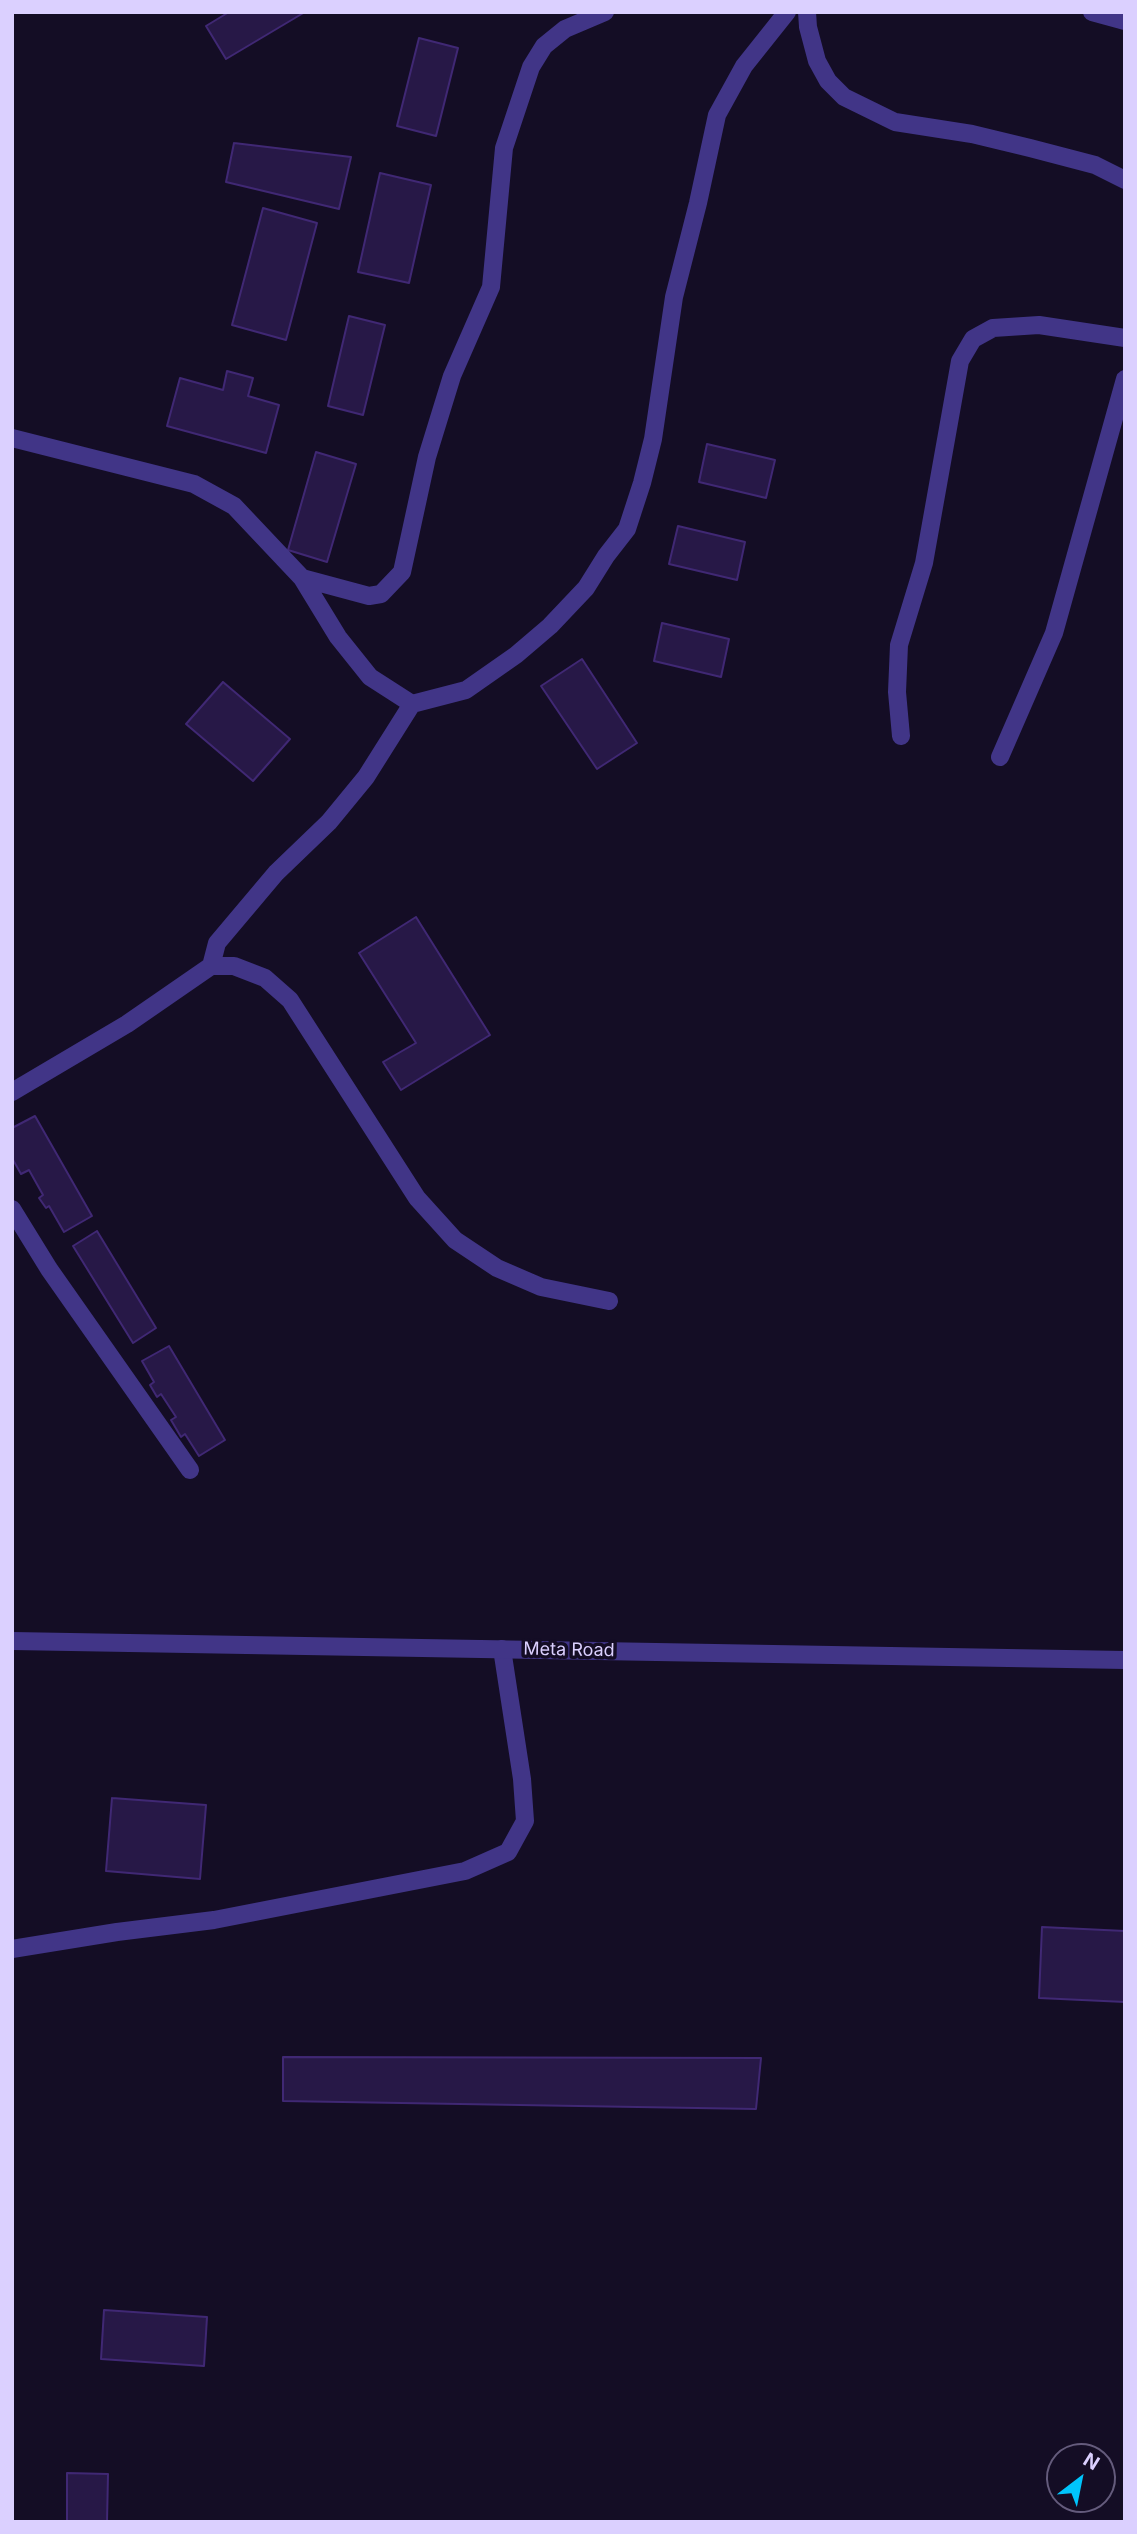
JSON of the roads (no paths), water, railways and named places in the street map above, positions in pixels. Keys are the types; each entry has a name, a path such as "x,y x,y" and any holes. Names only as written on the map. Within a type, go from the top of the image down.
{"street":[{"path":"302,578 369,596 381,594 402,572 427,457 449,388 491,287 504,148 531,67 544,46 565,29 605,12"},
{"path":"211,966 217,943 276,873 329,822 366,777 412,704 466,690 516,655 550,626 586,588 627,529 653,439 674,297 717,115 744,66 787,12"},
{"path":"807,12 817,61 828,81 844,97 895,121 1030,148 1095,165 1125,180"},
{"path":"1092,12 1125,21"},
{"path":"901,736 897,692 899,645 924,563 960,360 973,339 993,328 1040,325 1125,338"},
{"path":"1000,757 1054,633 1125,379"},
{"path":"12,438 194,484 234,506 302,578 338,637 370,677 412,704"},
{"path":"12,1092 127,1024 211,966 234,966 265,978 290,1000 416,1198 455,1240 496,1268 541,1287 609,1301"},
{"path":"12,1209 49,1269 190,1470"},
{"name":"Meta Road","path":"12,1641 1125,1660"},
{"path":"12,1949 214,1920 465,1871 508,1852 524,1821 522,1779 502,1649"}]}
